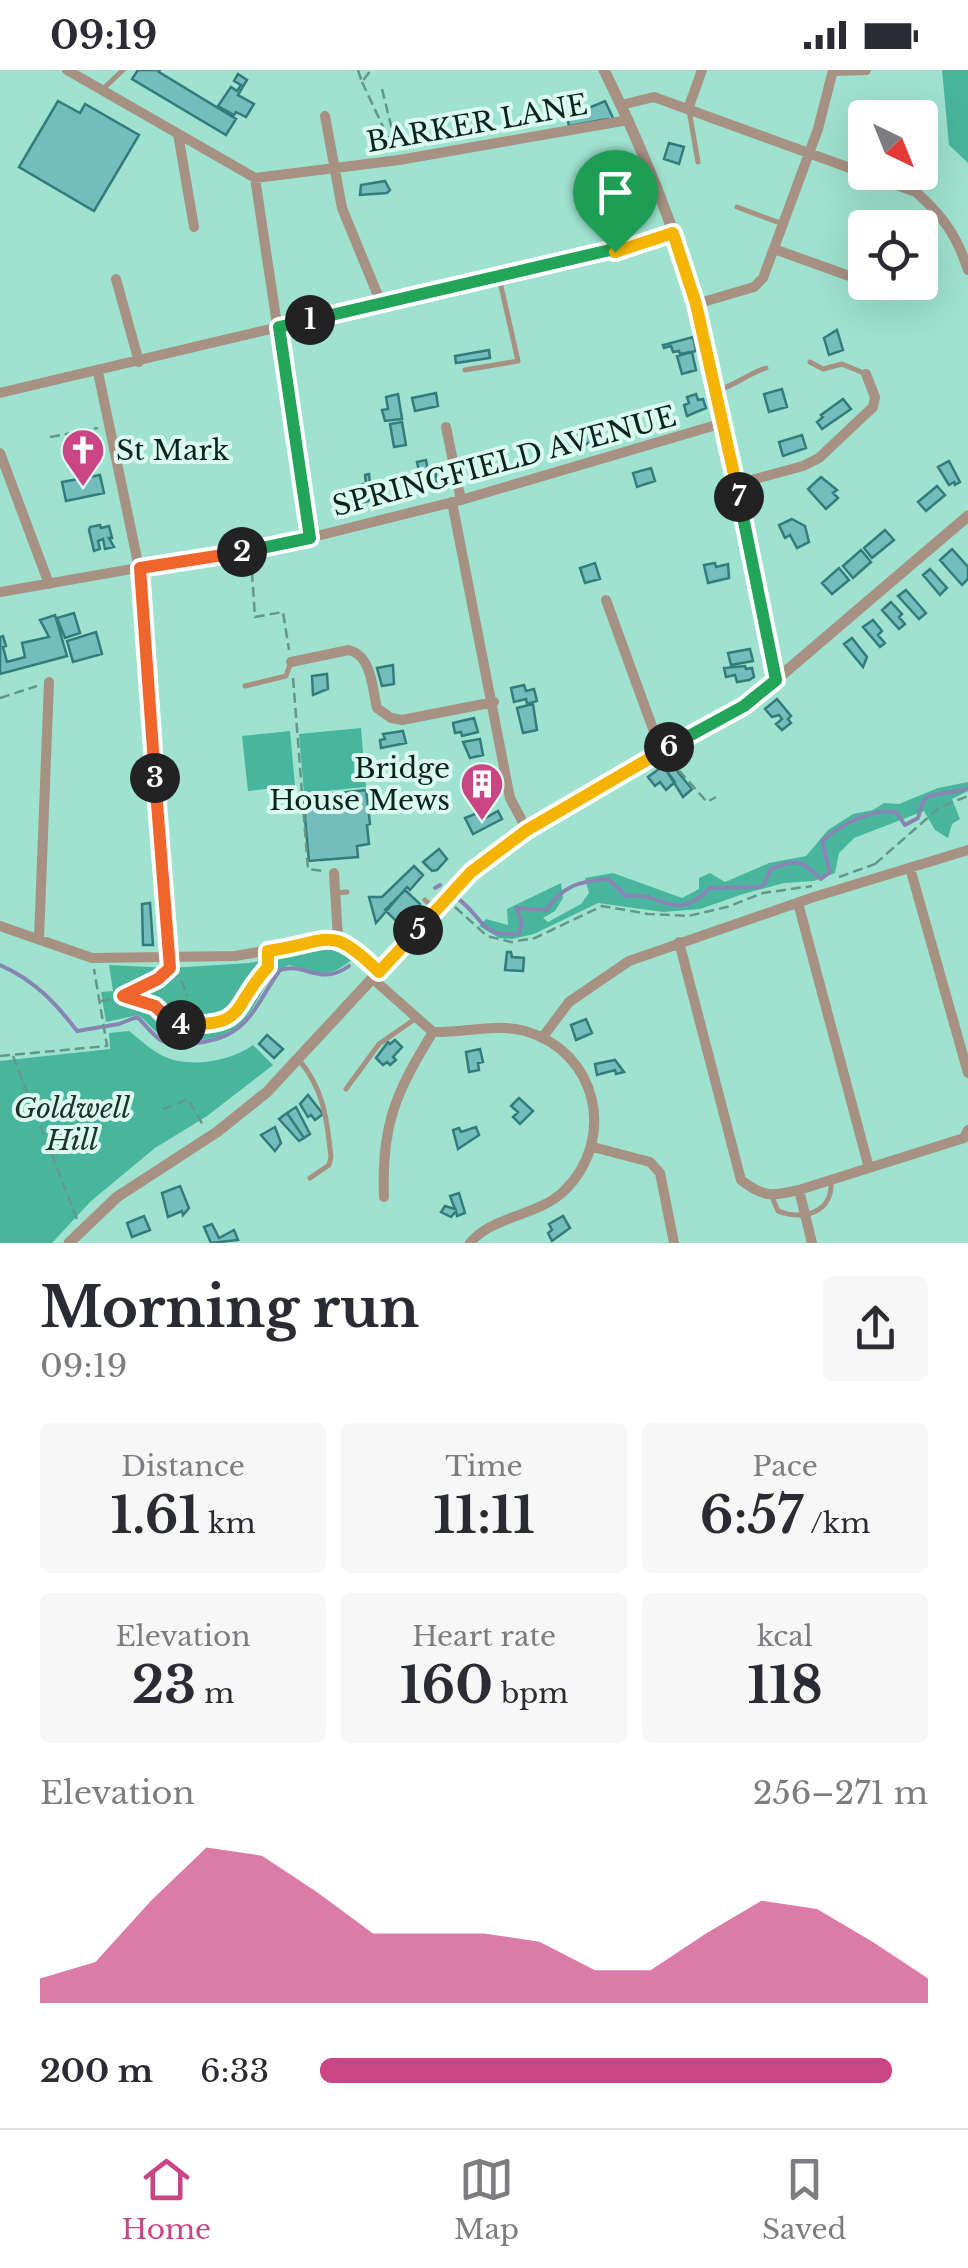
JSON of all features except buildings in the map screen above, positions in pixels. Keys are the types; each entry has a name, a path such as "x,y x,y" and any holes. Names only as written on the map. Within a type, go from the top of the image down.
{"street":[{"path":"67,70 254,178 310,538"},
{"path":"604,70 673,233 696,304 776,680"},
{"path":"688,109 702,70"},
{"path":"696,304 754,286 763,278 809,154 833,71 866,70"},
{"path":"621,106 654,97 916,192 942,216 959,240 968,270"},
{"name":"BARKER LANE","path":"325,116 333,170"},
{"name":"BARKER LANE","path":"254,178 333,170 628,120"},
{"path":"178,134 194,227"},
{"path":"333,170 342,208 381,303"},
{"path":"774,249 848,276"},
{"path":"0,393 610,250"},
{"path":"116,279 139,362"},
{"path":"98,372 140,568 170,963"},
{"path":"737,484 804,466 819,458 873,408 875,397 866,374"},
{"name":"SPRINGFIELD AVENUE","path":"0,592 310,538 457,501 723,423"},
{"path":"446,426 510,798 527,830"},
{"path":"0,453 48,584"},
{"path":"69,1243 117,1197 209,1137 267,1092 471,872 527,830 744,706 968,516"},
{"path":"606,600 661,751"},
{"path":"291,662 348,650 358,652 366,663 377,708 391,718 402,720 494,702"},
{"path":"39,938 50,682"},
{"path":"542,1038 561,1011 586,988 629,961 968,850"},
{"path":"910,868 968,1072"},
{"path":"334,873 341,892 343,940 416,1019 433,1032 509,1028 542,1038 566,1054 592,1096 593,1147 562,1193 535,1210 488,1227 470,1243"},
{"path":"798,903 869,1168"},
{"path":"0,926 92,958 170,963 343,940"},
{"path":"678,942 742,1180 772,1196 964,1138 968,1130"},
{"path":"384,1197 383,1146 389,1118 413,1063 433,1032"},
{"path":"593,1147 650,1162 660,1173 674,1243"},
{"path":"799,1190 812,1243"}],"lane":[{"path":"102,90 123,70"},
{"path":"688,109 698,162"},
{"path":"737,207 783,224"},
{"path":"464,370 518,361 499,277"},
{"path":"810,362 823,369 842,364 866,374"},
{"path":"716,391 766,368"},
{"path":"245,686 286,676 291,662"},
{"path":"425,900 436,910"},
{"path":"396,929 408,941"},
{"path":"343,940 360,936"},
{"path":"346,1089 379,1044 416,1019"},
{"path":"298,1060 309,1072 326,1107 331,1158 310,1178"},
{"path":"772,1196 778,1211 804,1216 826,1204 832,1192 831,1179"}],"path":[{"path":"358,70 398,156 382,88"},
{"path":"362,82 371,70"},
{"path":"610,250 615,252 673,233"},
{"path":"50,437 109,426"},
{"path":"251,550 255,617 283,612 291,662 308,869 334,873"},
{"path":"0,698 50,682"},
{"path":"661,751 707,802 716,796"},
{"path":"833,880 875,864 940,808 968,796"},
{"path":"447,900 487,936 510,942 535,938 602,906 688,916 764,893 814,885"},
{"path":"123,996 155,1006 170,1021 181,1025 220,1022 241,1009 250,986 268,967 268,951"},
{"path":"0,1056 107,1046 92,958"},
{"path":"101,1001 123,996 158,979 170,963 186,996"},
{"path":"13,1056 82,1230"},
{"path":"164,1108 188,1099 209,1137"}],"green space":[{"path":"942,70 968,70 968,163 949,145"},
{"path":"361,728 366,787 304,793 299,734"},
{"path":"290,731 295,786 248,791 242,736"},
{"path":"968,782 968,791 952,799 960,819 952,824 948,838 935,830 924,811 854,838 839,853 835,873 814,881 784,883 700,909 663,912 598,903 534,934 512,939 499,938 479,926 486,919 508,925 507,909 561,883 563,898 555,911 543,918 548,922 581,904 589,893 585,878 613,873 682,898 699,889 699,878 710,873 725,882 769,863 806,856 828,830 853,814"},
{"path":"329,948 347,951 355,957 337,970 324,973 289,965 268,982 236,1028 221,1035 176,1041 160,1035 138,1015 106,1022 101,992 113,991 109,965 170,968 249,963"},
{"name":"Goldwell Hill","path":"129,1031 161,1055 183,1062 233,1056 253,1045 273,1065 207,1116 155,1148 91,1201 52,1243 0,1243 0,1061 110,1049 109,1033"}],"waterway":[{"path":"457,898 489,929 519,934 522,923 516,908 546,910 565,890 588,881 608,879 626,896 678,905 698,899 710,888 760,887 770,869 793,863 803,864 821,879 830,872 822,841 838,829 867,815 887,811 896,812 905,825 918,818 923,801 929,796 968,789"},
{"path":"435,888 440,885"},
{"path":"0,965 43,993 77,1031 137,1017 159,1039 178,1045 214,1040 239,1027 280,970 330,974 349,966"}],"place":[{"name":"St Mark","path":"83,488"},
{"name":"Bridge House Mews","path":"482,822"}],"route":[{"path":"673,233 696,304 776,680 744,706 527,830 471,872 379,972 338,938 268,951 268,967 250,986 241,1009 220,1022 181,1025 170,1021 155,1006 123,996 158,979 170,968 140,568 310,538 279,327 610,250 615,252 673,233"}]}
